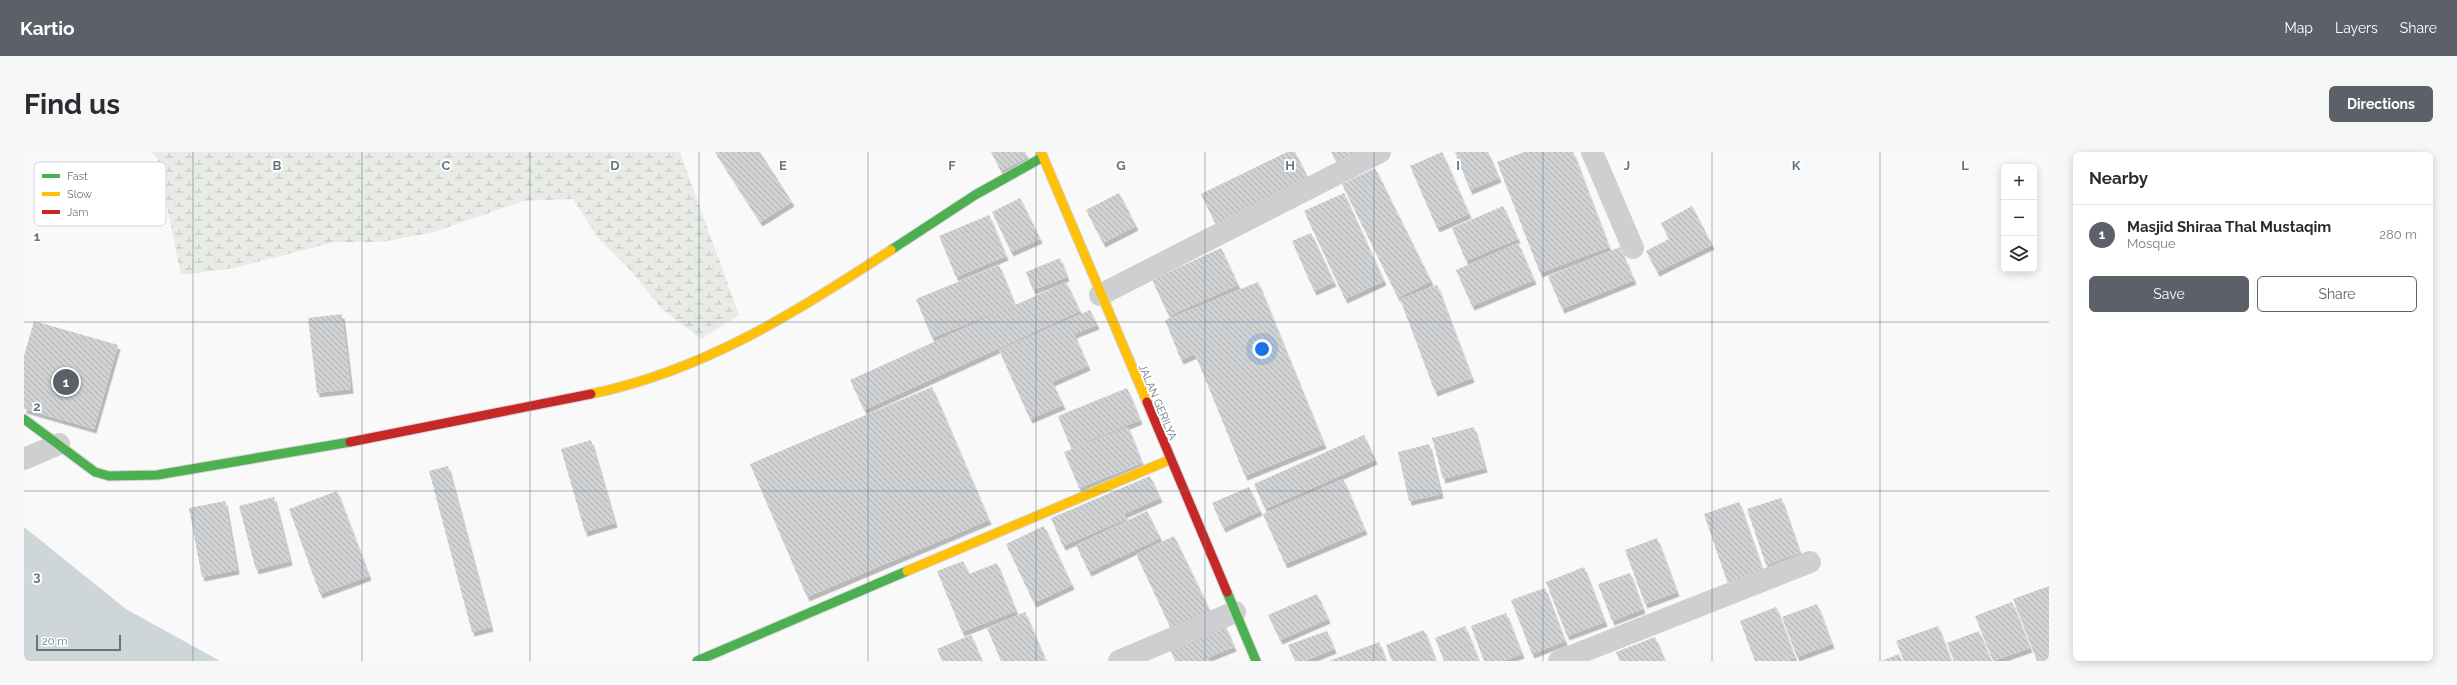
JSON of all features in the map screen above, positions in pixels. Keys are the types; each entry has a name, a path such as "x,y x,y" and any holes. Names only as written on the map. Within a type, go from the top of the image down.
{"street":[{"path":"1100,295 1380,152"},
{"path":"1592,152 1633,248"},
{"path":"24,419 95,472 109,476 156,475 396,434 627,387 661,378 716,356 760,334 877,260 976,194 1042,155"},
{"name":"JALAN GERILYA","path":"1042,155 1256,661"},
{"path":"24,460 58,444"},
{"path":"697,661 1170,460"},
{"path":"1559,661 1810,562"},
{"path":"1119,661 1235,612"}],"green space":[{"path":"151,152 680,152 739,315 701,339 661,308 632,272 599,239 573,199 523,201 434,232 381,242 335,242 234,268 181,275 166,202 166,162 158,162 157,158"}],"shaded area":[{"path":"24,527 126,609 220,661 24,661"}],"building":[{"path":"715,152 760,152 792,202 760,222"},
{"path":"991,152 1025,152 1028,157 1001,171"},
{"path":"1287,152 1295,152 1309,180 1216,225 1201,194"},
{"path":"1331,152 1358,152 1337,163"},
{"path":"1442,152 1469,214 1437,228 1410,166"},
{"path":"1455,152 1488,152 1499,178 1470,190"},
{"path":"1524,152 1573,152 1609,247 1540,273 1497,162"},
{"path":"1375,168 1431,281 1398,298 1342,184"},
{"path":"1119,193 1136,226 1103,243 1086,210"},
{"path":"1344,193 1384,281 1345,299 1304,211"},
{"path":"1020,198 1040,239 1011,252 992,212"},
{"path":"1503,206 1518,239 1466,261 1452,228"},
{"path":"1692,206 1712,245 1657,272 1646,251 1669,239 1661,223"},
{"path":"989,215 1006,256 956,277 939,236"},
{"path":"1311,233 1334,282 1314,291 1292,241"},
{"path":"1518,243 1534,280 1472,306 1456,270"},
{"path":"1620,247 1634,280 1562,309 1548,276"},
{"path":"1221,248 1238,285 1169,316 1152,280"},
{"path":"1060,258 1067,277 1033,290 1026,272"},
{"path":"999,265 1015,305 932,338 916,299"},
{"path":"1066,282 1080,311 864,410 850,380"},
{"path":"1258,282 1324,444 1245,476 1195,354 1181,360 1165,320"},
{"path":"1437,285 1472,378 1435,392 1400,299"},
{"path":"1090,310 1097,325 1074,334 1088,366 1052,382 1063,405 1030,419 999,350"},
{"path":"342,314 351,389 317,393 308,318"},
{"path":"34,321 118,345 94,429 24,409 24,356"},
{"path":"932,387 989,520 807,597 750,464"},
{"path":"1127,388 1140,420 1071,448 1058,416"},
{"path":"1128,427 1142,463 1079,488 1064,452"},
{"path":"1474,427 1485,468 1443,479 1432,438"},
{"path":"1364,435 1375,460 1265,509 1254,484"},
{"path":"591,440 615,523 585,532 561,449"},
{"path":"1429,444 1441,494 1409,501 1398,452"},
{"path":"448,466 491,627 472,632 429,471"},
{"path":"1150,476 1160,498 1124,514 1126,519 1063,546 1051,518"},
{"path":"1343,479 1365,530 1285,564 1263,514"},
{"path":"1249,487 1260,511 1223,528 1212,503"},
{"path":"337,491 369,576 320,594 289,509"},
{"path":"274,497 290,561 256,570 239,506"},
{"path":"1781,498 1800,553 1766,565 1747,509"},
{"path":"225,501 237,570 202,577 189,508"},
{"path":"1739,502 1764,574 1729,587 1704,514"},
{"path":"1147,511 1160,538 1089,572 1076,545"},
{"path":"1044,526 1072,585 1034,603 1006,544"},
{"path":"1174,536 1210,611 1171,629 1136,554"},
{"path":"1657,538 1677,592 1645,604 1625,550"},
{"path":"963,561 969,574 997,563 1016,611 962,632 937,571"},
{"path":"1584,567 1605,622 1567,636 1546,582"},
{"path":"1630,573 1643,609 1612,621 1598,584"},
{"path":"2049,586 2049,661 2037,661 2013,599"},
{"path":"1545,588 1565,641 1532,654 1511,600"},
{"path":"1317,594 1328,619 1280,640 1268,615"},
{"path":"2012,602 2030,648 1993,661 1975,616"},
{"path":"1817,604 1832,644 1797,657 1782,617"},
{"path":"1776,607 1795,658 1787,661 1755,661 1740,621"},
{"path":"1025,612 1046,661 1001,661 987,628"},
{"path":"1506,613 1522,654 1503,661 1484,661 1471,626"},
{"path":"1465,626 1479,661 1444,661 1435,638"},
{"path":"1938,626 1951,661 1904,661 1896,641"},
{"path":"1226,627 1234,647 1209,657 1210,661 1175,661 1170,649"},
{"path":"1424,630 1436,661 1392,661 1386,645"},
{"path":"1327,631 1334,649 1305,661 1295,661 1288,645"},
{"path":"1979,631 1991,661 1954,661 1947,643"},
{"path":"971,635 982,661 942,661 937,649"},
{"path":"1655,637 1665,661 1620,661 1616,652"},
{"path":"1379,642 1386,661 1329,661"},
{"path":"1899,654 1902,661 1881,661"}],"traffic: fast":[{"path":"891,250 975,195 1043,157"},
{"path":"24,419 95,472 109,476 157,475 350,442"},
{"path":"697,661 907,571"},
{"path":"1227,592 1256,661"}],"traffic: slow":[{"path":"1041,152 1147,402"},
{"path":"591,394 632,384 672,371 748,337 784,317 891,250"},
{"path":"907,571 1169,460"}],"traffic: jam":[{"path":"350,442 591,394"},
{"path":"1147,402 1227,592"}],"place":[{"name":"Masjid Shiraa Thal Mustaqim","path":"66,382"}]}
